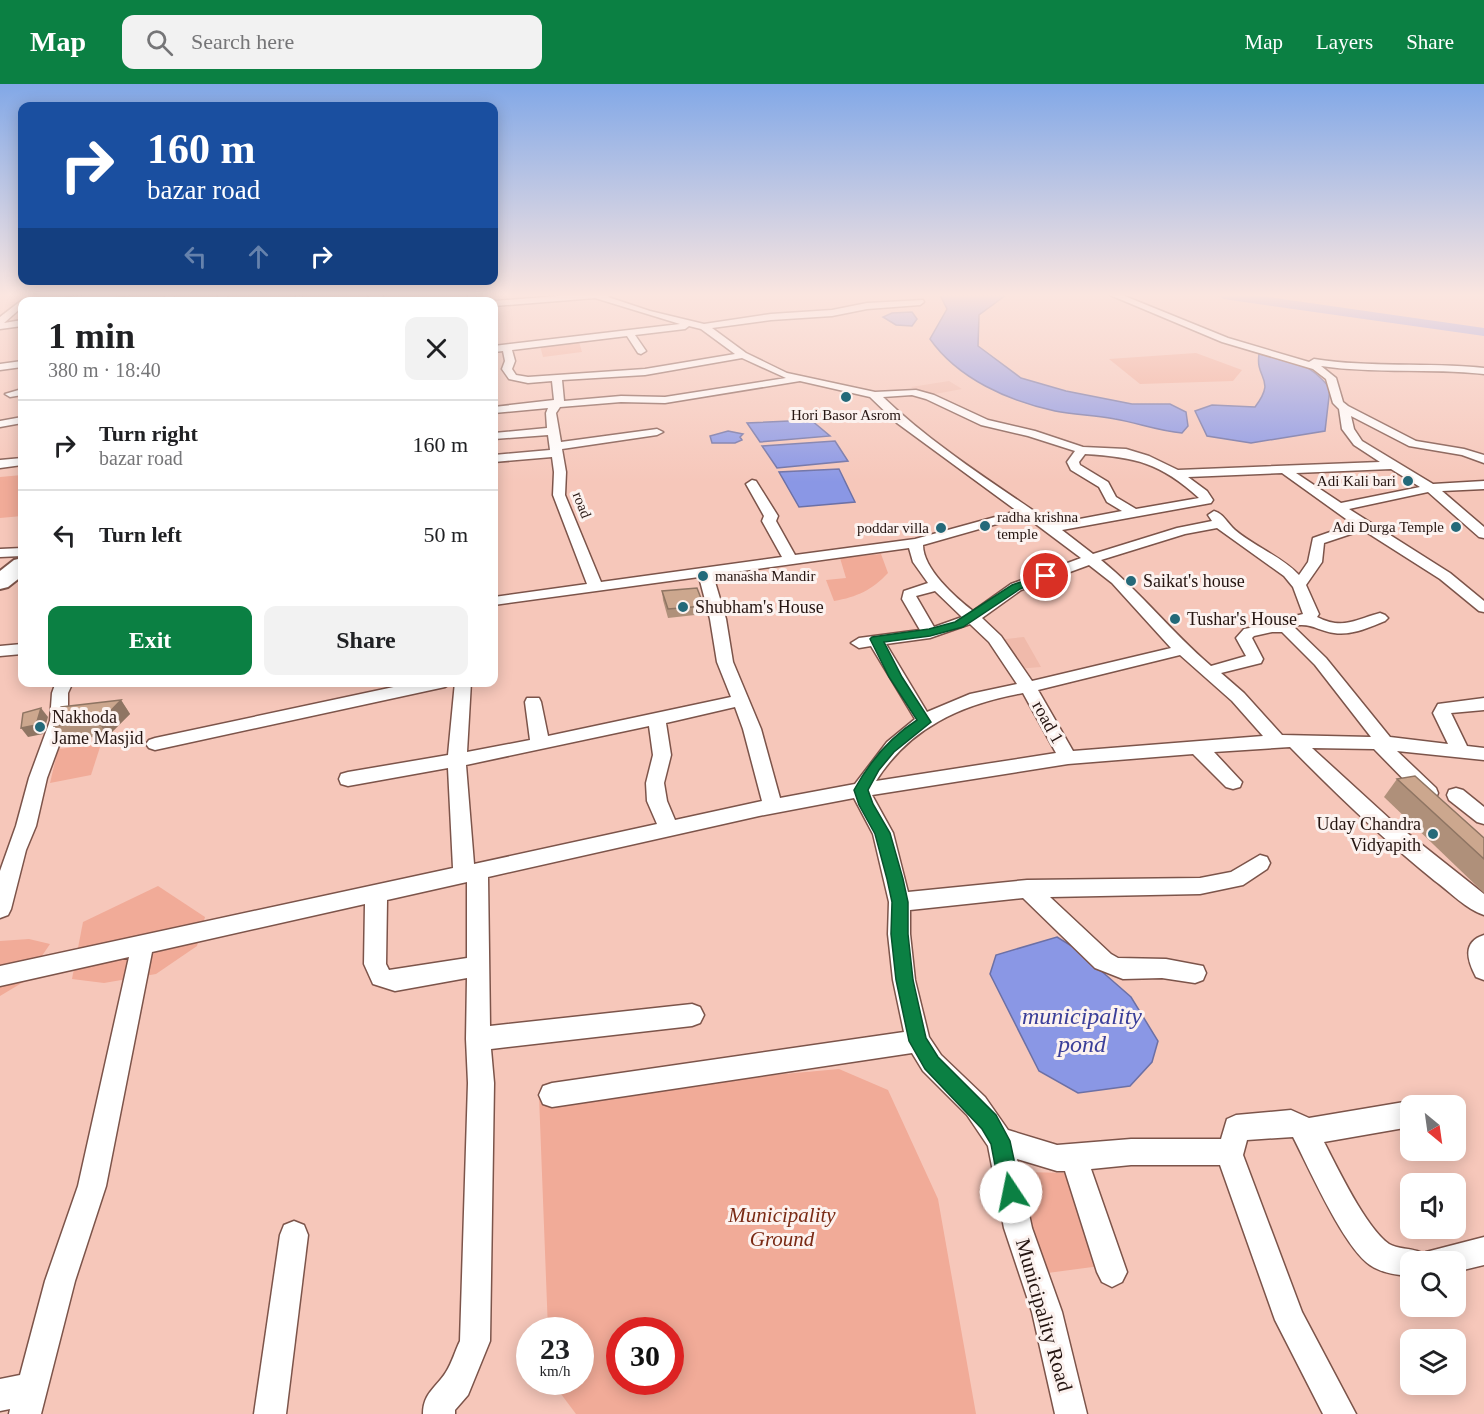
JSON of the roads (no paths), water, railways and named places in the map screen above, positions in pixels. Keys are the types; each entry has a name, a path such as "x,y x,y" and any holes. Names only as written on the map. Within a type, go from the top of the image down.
{"main road":[{"path":"0,582 18,568"}],"street":[{"path":"509,357 507,369 513,376 528,380 655,371 732,357"},
{"path":"747,357 784,375 874,394 912,392 930,397 985,423 1031,433 1082,450 1126,453 1154,461 1203,494 1220,523 1264,555 1299,585 1311,614 1308,618"},
{"path":"1288,357 1354,368 1451,367 1484,371"},
{"path":"1295,359 1327,373 1334,383 1338,403 1344,408 1413,444 1464,452 1484,459"},
{"path":"0,367 18,365"},
{"name":"road","path":"557,377 558,403 551,413 560,472 559,495 596,587"},
{"path":"498,410 630,398 664,400 800,379"},
{"path":"10,394 18,393"},
{"path":"874,394 901,421 1051,528 1126,588 1182,650 1456,887 1484,906"},
{"path":"1344,408 1352,437 1366,449 1431,488 1484,534"},
{"path":"0,424 18,421"},
{"path":"498,436 553,431"},
{"path":"498,458 657,432"},
{"path":"1082,450 1072,462 1075,467 1104,485 1112,499 1134,513"},
{"path":"0,464 18,462"},
{"path":"1176,474 1393,465"},
{"path":"1282,468 1337,508 1445,576 1484,608"},
{"path":"752,484 769,511 769,521 791,560"},
{"path":"1337,508 1431,488 1484,485"},
{"path":"1051,528 1207,500"},
{"path":"498,600 916,543 1027,512"},
{"path":"859,643 930,633 959,624 973,618 1016,587 1182,531 1220,523"},
{"path":"1299,585 1315,562 1318,541 1359,527 1360,523"},
{"name":"road 1","path":"916,543 916,555 939,586 995,639 1028,687 1068,758"},
{"path":"0,553 18,552"},
{"path":"705,571 718,619 725,662 752,729 773,806"},
{"path":"930,633 909,599 909,594 920,589 939,586"},
{"path":"1380,618 1349,628 1334,630 1308,618 1289,620 1284,623 1322,663 1381,743 1419,784 1476,823"},
{"path":"1207,672 1254,659 1245,644 1244,638 1249,632 1287,628"},
{"path":"876,639 896,677 925,722"},
{"path":"0,651 18,649"},
{"path":"861,790 874,767 890,749 907,733 942,710 987,693 1028,687 1182,650"},
{"path":"0,909 15,850 26,826 38,778 59,721 62,687"},
{"path":"155,744 422,687"},
{"path":"439,1414 440,1404 457,1384 475,1341 480,1141 479,966 471,872 457,761 463,687"},
{"path":"348,779 457,761 739,701"},
{"path":"533,702 540,744"},
{"path":"1460,750 1442,713 1444,708 1484,704"},
{"path":"657,720 662,755 655,783 657,801 669,829"},
{"path":"0,976 773,806 1068,758 1285,741 1381,743 1484,754"},
{"path":"1198,748 1233,782"},
{"name":"Municipality Road","path":"861,790 866,805 883,833 900,902 899,934 903,968 909,1011 918,1041 932,1063 976,1106 1000,1141 1018,1228 1047,1312 1071,1414"},
{"path":"1456,795 1476,823"},
{"path":"900,902 1027,889 1200,886 1236,879 1260,863"},
{"path":"1027,889 1103,961 1116,969 1134,971 1158,968 1195,973"},
{"path":"376,893 375,964 378,974 384,980 395,981 479,966"},
{"path":"0,1395 28,1401 60,1281 92,1186 143,944"},
{"path":"1484,944 1478,951 1479,961 1484,970"},
{"path":"478,1039 692,1015"},
{"path":"552,1095 918,1041"},
{"path":"1340,1414 1290,1320 1230,1152 1236,1128 1291,1123 1310,1131 1400,1116"},
{"path":"1302,1128 1363,1236 1379,1254 1400,1261"},
{"path":"1000,1141 1057,1158 1131,1152 1230,1152"},
{"path":"1074,1156 1112,1272"},
{"path":"270,1414 294,1235"},
{"path":"1466,1255 1484,1251"}],"water":[{"path":"946,357 993,357 1021,378 1066,391 1132,404 1170,404 1186,412 1188,426 1182,433 1165,431 1124,421 1038,407 986,386 955,366"},
{"path":"1259,357 1281,358 1299,363 1322,379 1330,388 1325,431 1251,443 1207,436 1195,411 1212,405 1255,407 1265,384"},
{"path":"811,420 830,436 760,442 747,423"},
{"path":"728,431 743,434 740,437 742,440 735,443 712,443 710,436"},
{"path":"835,441 848,461 777,468 762,446"},
{"path":"839,469 855,502 799,507 779,472"},
{"name":"municipality pond","path":"1057,937 1075,948 1131,997 1158,1041 1152,1062 1130,1086 1078,1093 1039,1071 990,974 996,955"}],"place":[{"name":"Hori Basor Asrom","path":"846,397"},
{"name":"Adi Kali bari","path":"1408,481"},
{"name":"radha krishna temple","path":"985,526"},
{"name":"Adi Durga Temple","path":"1456,527"},
{"name":"poddar villa","path":"941,528"},
{"name":"manasha Mandir","path":"703,576"},
{"name":"Saikat's house","path":"1131,581"},
{"name":"Shubham's House","path":"683,607"},
{"name":"Tushar's House","path":"1175,619"},
{"name":"Nakhoda Jame Masjid","path":"40,727"},
{"name":"Uday Chandra Vidyapith","path":"1433,834"}],"park label":[{"name":"Municipality Ground","path":"782,1227"}]}
